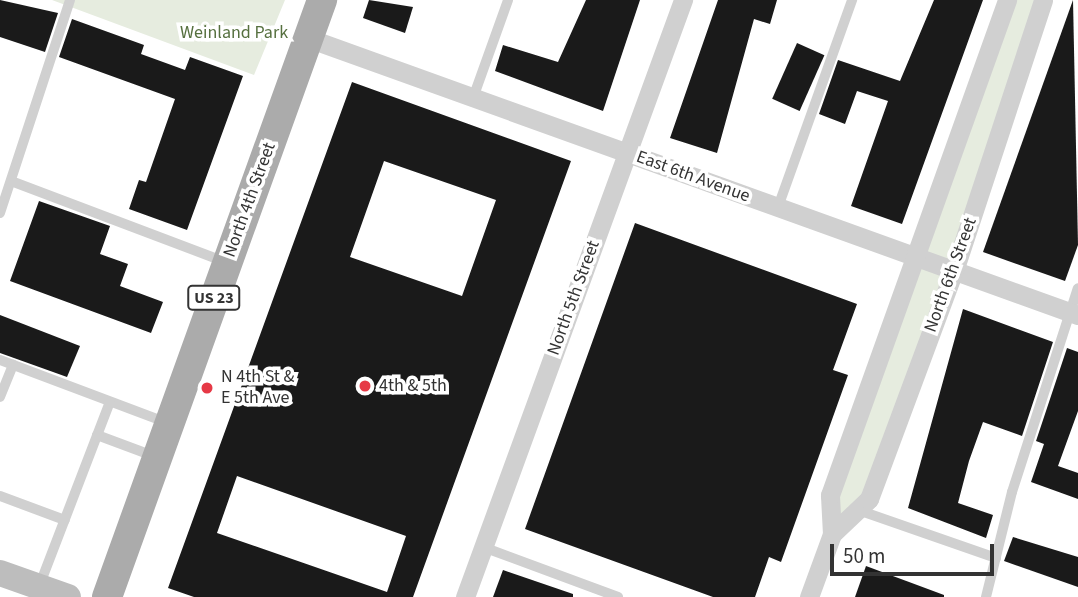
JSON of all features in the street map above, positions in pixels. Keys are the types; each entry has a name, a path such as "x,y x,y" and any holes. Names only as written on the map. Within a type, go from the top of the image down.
{"main road":[{"name":"North 4th Street","path":"107,597 322,0"},
{"path":"0,573 68,597"}],"street":[{"name":"North 5th Street","path":"465,597 683,0"},
{"path":"809,597 832,534 830,495 917,258 1007,0"},
{"name":"North 6th Street","path":"861,511 954,271 1042,0"},
{"name":"East 6th Avenue","path":"308,38 1074,314"},
{"path":"832,534 861,511"}],"lane":[{"path":"0,213 70,0"},
{"path":"473,98 508,0"},
{"path":"778,207 852,0"},
{"path":"10,181 227,262"},
{"path":"986,597 1074,314 1078,288"},
{"path":"0,360 169,424"},
{"path":"0,397 13,365"},
{"path":"38,587 110,402"},
{"path":"97,435 157,458"},
{"path":"0,496 65,520"},
{"path":"861,511 996,558"},
{"path":"483,547 618,597"}],"green space":[{"name":"Weinland Park","path":"52,0 285,0 254,75"},
{"path":"1007,0 1043,0 869,499 849,522 828,513"}],"building":[{"path":"0,0 58,13 45,52 0,37"},
{"path":"369,0 413,7 405,33 363,18"},
{"path":"586,0 640,0 603,111 495,71 503,45 558,62"},
{"path":"718,0 777,0 770,24 754,19 717,153 670,138"},
{"path":"934,0 983,0 902,224 851,206 888,101 857,91 845,124 819,114 838,60 900,81"},
{"path":"1073,0 1078,245 1065,281 983,252"},
{"path":"72,19 144,45 141,54 185,70 190,57 243,76 187,230 129,209 139,180 146,182 175,99 59,57"},
{"path":"797,43 824,55 800,111 772,99"},
{"name":"4th & 5th","path":"352,82 571,161 413,597 194,597 168,588","holes":["384,161 496,200 462,296 350,257","237,476 406,536 387,592 217,533"]},
{"path":"39,201 110,226 100,254 128,264 120,286 163,302 151,333 10,281"},
{"path":"635,223 857,304 833,370 848,375 781,562 769,557 755,597 713,597 525,529"},
{"path":"963,309 1053,342 1022,436 983,422 969,461 958,503 993,515 986,538 908,508"},
{"path":"0,315 80,346 67,377 0,353"},
{"path":"1067,348 1078,352 1078,411 1058,466 1078,473 1078,499 1031,482 1044,444 1036,441"},
{"path":"1013,537 1078,557 1078,587 1004,561"},
{"path":"866,566 944,595 944,597 855,597"},
{"path":"503,570 573,594 573,597 493,597"}],"place":[{"name":"4th & 5th","path":"365,386"},
{"name":"N 4th St & E 5th Ave","path":"207,388"}]}
